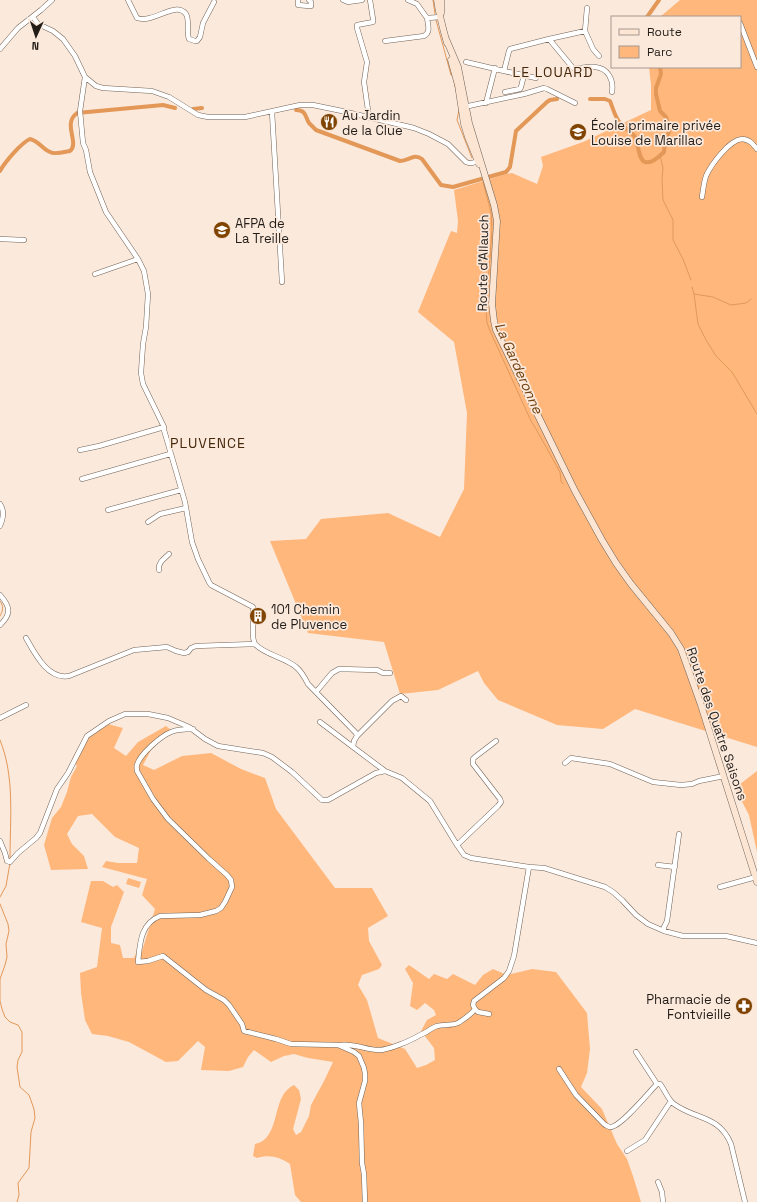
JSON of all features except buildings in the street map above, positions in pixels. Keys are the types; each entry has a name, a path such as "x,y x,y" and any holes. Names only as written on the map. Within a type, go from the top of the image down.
{"main road":[{"name":"Route d'Allauch","path":"437,0 438,10 446,40 460,84 464,107 464,124 486,178 497,221 492,313 496,330 571,482"},
{"name":"Route d'Allauch","path":"440,16 442,10 441,0"},
{"name":"Route des Quatre Saisons","path":"571,482 616,563 671,633 681,649 701,705 756,880"}],"street":[{"path":"43,0 47,4"},
{"path":"0,49 18,28 52,0"},
{"path":"128,0 137,18 142,19 172,5 181,7 187,15 187,34 189,39 195,41 198,41 200,37 203,23 214,2"},
{"path":"298,0 298,5 311,6 311,2 309,0"},
{"path":"343,0 348,2 362,0"},
{"path":"369,117 364,82 367,62 357,26 373,22 374,19 370,0"},
{"path":"385,41 424,36 429,31 427,18 417,4 408,0"},
{"path":"587,8 585,31 598,56"},
{"path":"427,18 440,16"},
{"path":"33,17 38,24 53,31 62,39 75,56 85,77 96,86 103,88 152,91 176,101 191,112 203,116 245,117 272,112 291,106 313,105 414,128 448,144 466,162 469,163 479,161"},
{"path":"741,26 757,67"},
{"path":"504,70 510,49 585,31"},
{"path":"549,39 573,68 579,69 593,66 603,70 611,76 613,86 612,92"},
{"path":"466,62 536,78"},
{"path":"486,103 495,68"},
{"path":"505,92 520,89 524,75"},
{"path":"85,77 80,113 83,144 96,188 106,212 138,259 144,271 148,294 141,368 143,384 164,427 170,454 185,502 192,542 198,559 211,585 253,607 253,633 255,644"},
{"path":"464,107 524,94 544,88 575,103"},
{"path":"272,112 282,282"},
{"path":"702,197 706,176 724,150 742,139 752,142 757,149"},
{"path":"0,239 24,240"},
{"path":"95,274 138,259"},
{"path":"80,450 164,427"},
{"path":"82,479 170,454"},
{"path":"108,510 181,490"},
{"path":"0,504 3,511 3,518 0,526"},
{"path":"148,522 160,514 186,508"},
{"path":"159,570 161,561 169,554"},
{"path":"0,595 8,608 7,618 0,625"},
{"path":"26,638 37,658 55,675 61,677 69,676 134,650 167,647 184,653 196,646 255,644 295,666 303,675 308,684 356,733 357,736"},
{"path":"316,692 332,673 339,669 377,670 383,673 390,673"},
{"path":"353,747 357,736 392,701 401,696 406,700"},
{"path":"0,718 26,705"},
{"path":"0,841 6,859 10,862 38,836 57,789 68,773 87,736 109,721 125,714 148,714 168,718 179,722 218,746 263,753 282,763 322,800 328,800 376,773 384,771"},
{"path":"320,722 384,771 402,778 430,801 464,855 471,858 549,869 605,887 613,892 636,915 648,924 664,931 687,937 726,936 757,943"},
{"path":"193,730 180,730 171,732 164,736 141,757 136,766 137,771 153,799 168,819 227,875 231,880 232,887 225,902 216,911 200,915 160,916 154,918 144,928 141,937 138,962 148,961 163,956 206,990 224,1000 242,1024 244,1031 291,1044 347,1044 379,1050 386,1049 419,1036 438,1026 457,1023 472,1013 475,1009"},
{"path":"457,845 498,806 500,802 500,799 473,764 475,757 496,741"},
{"path":"565,762 571,758 610,764 652,782 681,785 692,784 699,780 724,776"},
{"path":"664,931 664,926 667,921 679,834"},
{"path":"658,865 675,867"},
{"path":"489,1014 478,1012 473,1005 474,1000 504,978 509,971 514,956 529,867"},
{"path":"720,887 756,880"},
{"path":"338,1045 354,1052 359,1056 364,1068 365,1081 359,1103 365,1202"},
{"path":"636,1052 657,1084 660,1084 671,1101 684,1110 713,1122 728,1136 745,1202"},
{"path":"559,1069 576,1095 604,1124 609,1127 613,1127 626,1117 657,1084"},
{"path":"626,1151 644,1140 671,1101"},
{"path":"658,1182 662,1192 663,1202"}],"green space":[{"path":"680,0 757,0 757,747 635,709 603,729 557,725 498,700 484,683 478,671 438,690 400,694 384,642 308,633 270,541 306,539 321,519 388,513 440,537 464,489 467,413 454,342 418,312 451,231 457,233 458,221 454,190 512,173 537,184 543,166 541,157 583,142 651,110 649,68 741,68 741,16 661,16"},
{"path":"104,723 123,728 114,748 126,756 138,742 166,726 171,730 151,750 143,765 154,770 182,756 211,753 241,769 265,778 276,809 335,888 372,888 388,916 368,928 369,941 382,965 379,969 362,975 358,985 367,1000 378,1038 405,1049 417,1068 435,1060 434,1048 421,1031 427,1020 436,1015 434,1010 425,1003 417,1010 410,1006 413,983 405,969 409,965 429,979 434,974 447,979 453,974 475,985 483,975 493,969 507,975 532,969 556,972 587,1013 590,1049 587,1073 581,1087 602,1109 617,1144 627,1159 641,1202 301,1202 295,1195 290,1164 274,1157 266,1156 257,1158 253,1156 255,1144 263,1141 269,1134 279,1103 287,1090 294,1085 299,1090 301,1099 293,1129 296,1135 301,1132 309,1116 311,1105 333,1062 294,1054 284,1056 271,1062 254,1050 248,1057 243,1067 229,1071 201,1070 205,1047 198,1041 178,1061 166,1062 129,1042 108,1036 92,1034 85,1020 80,973 97,967 102,928 81,922 91,881 103,881 113,887 117,885 124,892 111,927 111,943 120,945 123,958 134,958 137,951 142,951 155,909 142,895 147,879 102,867 106,861 118,863 137,863 139,848 115,837 92,814 78,816 67,834 72,844 84,856 88,869 51,870 44,845 52,818 61,807 71,777 77,766 72,759 81,743"},
{"path":"757,771 757,852 749,815 735,788"},
{"path":"128,878 141,882 139,888 126,884"}],"waterway":[{"name":"La Garderonne","path":"433,0 435,14"},
{"path":"648,16 659,0"},
{"name":"La Garderonne","path":"436,20 451,75 453,76"},
{"path":"590,99 605,99 610,101 619,122 635,137 643,161 653,161 664,152 665,142 670,129 666,117 660,111 656,94 656,88 661,74 660,68"},
{"name":"La Garderonne","path":"454,81 456,91"},
{"path":"296,110 302,111 309,123 316,130 400,161 419,157 441,185 453,187 506,172 510,167 516,131 547,102 557,99"},
{"path":"0,171 22,144 30,139 36,141 47,151 52,153 70,151 73,148 71,122 77,113 163,105 175,108"},
{"path":"193,109 202,108"},
{"name":"La Garderonne","path":"459,110 457,120 472,158"},
{"path":"660,155 663,168 663,200 673,220 673,240 683,259 691,280"},
{"name":"La Garderonne","path":"483,182 491,212 492,230 486,311 487,323 531,421 560,472 561,481 563,484"},
{"path":"692,287 694,294 713,297 731,305 746,303 751,299"},
{"path":"694,294 698,324 706,340 716,356 732,372 757,414"},
{"path":"0,601 3,608 0,616"},
{"path":"0,740 5,754 10,783 10,858"},
{"path":"0,897 6,886 10,863"},
{"path":"0,904 8,924 9,931 6,944 7,957 0,979 0,1001 5,1017 10,1022 18,1025 22,1032 22,1052 18,1060 17,1067 20,1087 29,1095 34,1109 35,1118 31,1132 29,1168 18,1183 19,1195 17,1202"}],"place":[{"name":"Au Jardin de la Clue","path":"329,122"},
{"name":"École primaire privée Louise de Marillac","path":"578,132"},
{"name":"AFPA de La Treille","path":"222,230"},
{"name":"101 Chemin de Pluvence","path":"258,616"},
{"name":"Pharmacie de Fontvieille","path":"744,1006"}],"district":[{"name":"LE LOUARD","path":"553,72"},
{"name":"PLUVENCE","path":"208,443"}]}
